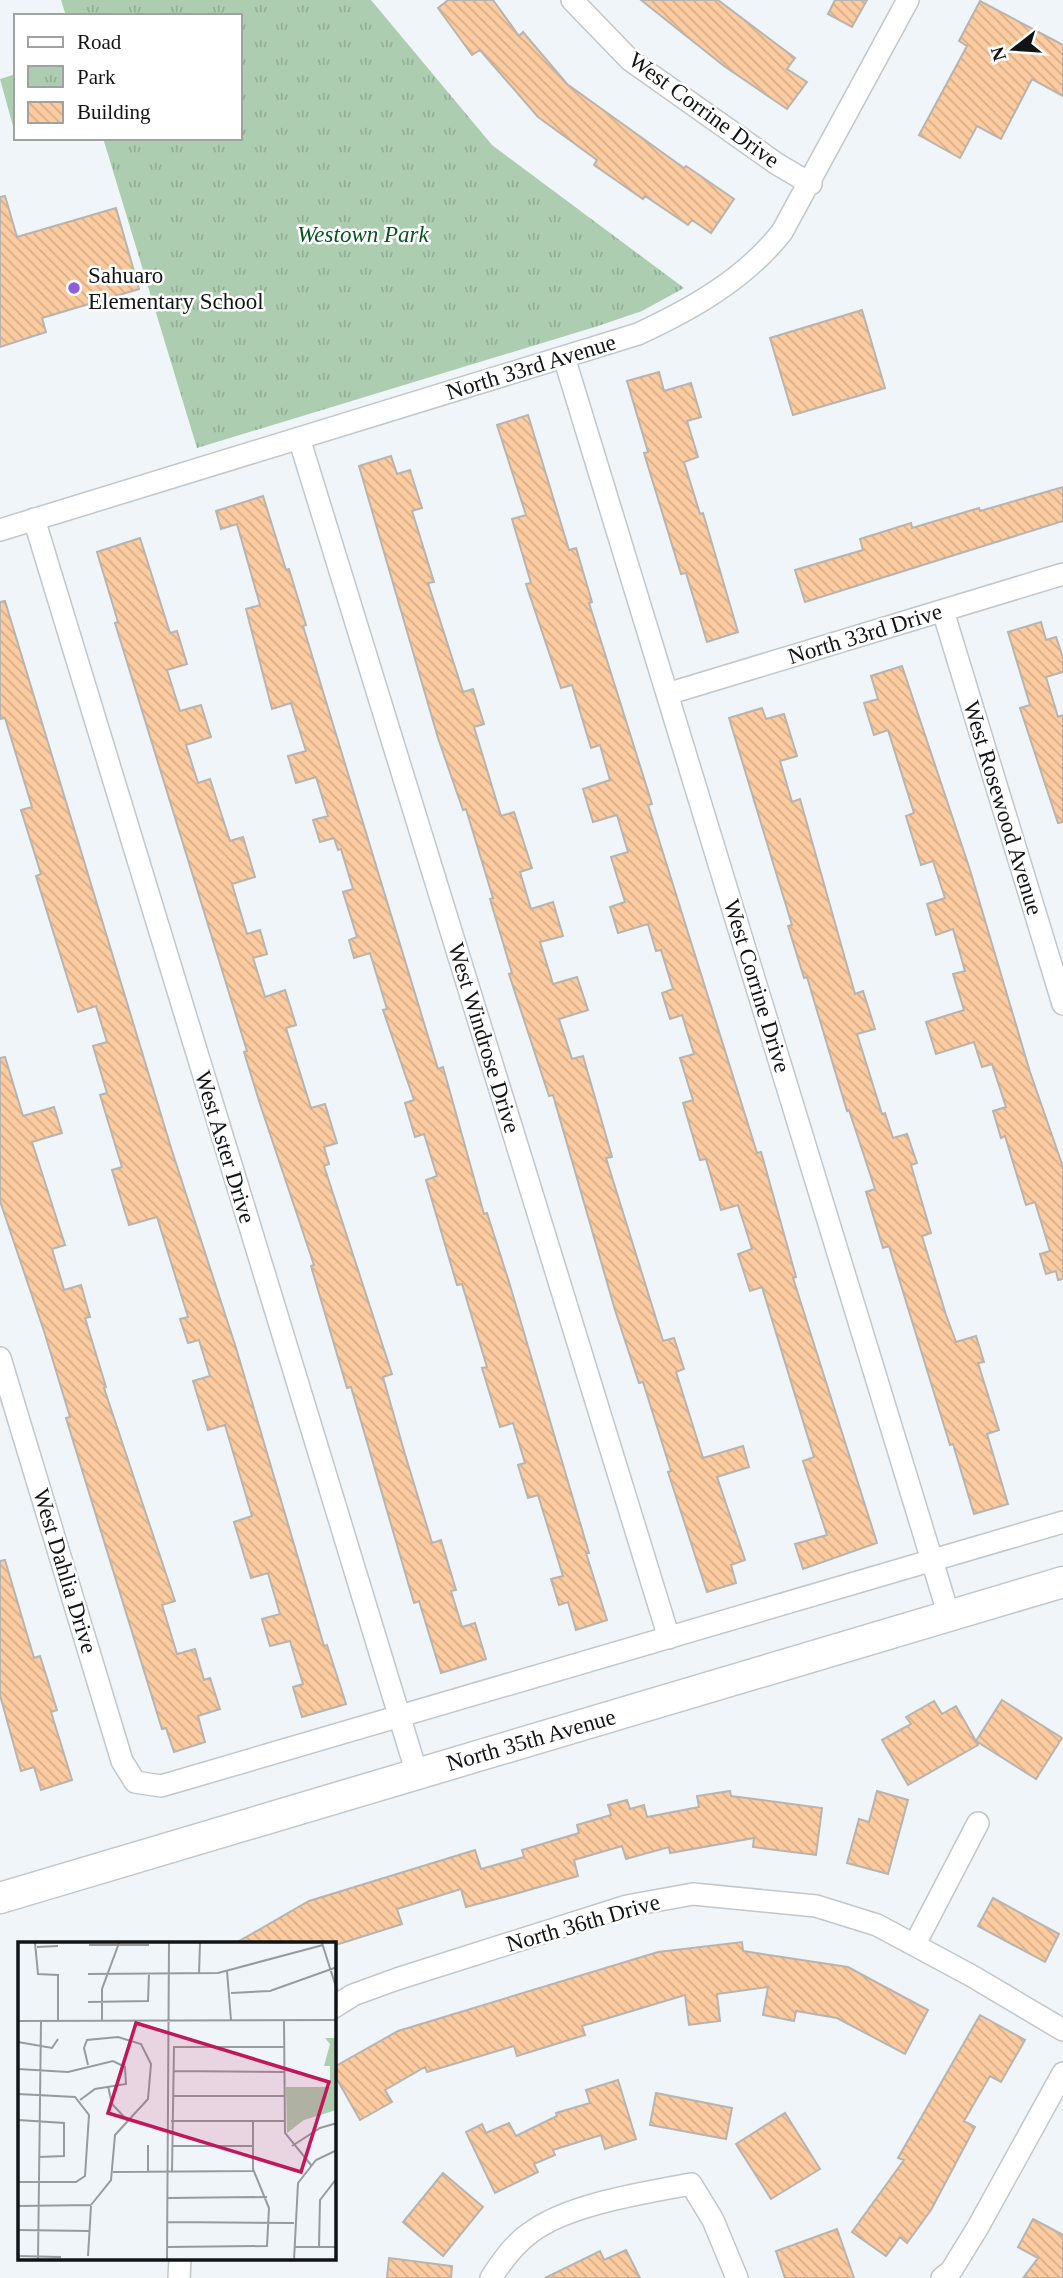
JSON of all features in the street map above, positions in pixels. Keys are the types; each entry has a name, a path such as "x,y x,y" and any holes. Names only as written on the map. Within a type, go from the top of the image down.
{"main road":[{"name":"North 35th Avenue","path":"0,1898 1063,1583"}],"street":[{"name":"West Corrine Drive","path":"572,0 630,60 777,164 811,184"},
{"name":"North 33rd Avenue","path":"0,530 638,334 703,303 771,246 811,184 908,0"},
{"name":"West Corrine Drive","path":"564,357 949,1616"},
{"name":"West Windrose Drive","path":"299,438 669,1638"},
{"name":"West Aster Drive","path":"34,519 417,1774"},
{"name":"North 33rd Drive","path":"667,694 1063,574"},
{"name":"West Rosewood Avenue","path":"943,611 1063,1004"},
{"name":"West Dahlia Drive","path":"0,1358 122,1761 135,1782 161,1786 399,1717"},
{"path":"399,1717 1063,1522"},
{"path":"915,1944 978,1823"},
{"name":"North 36th Drive","path":"336,2006 353,1995 397,1979 627,1906 693,1895 817,1906 877,1925 915,1944 1063,2030"},
{"path":"942,2278 951,2271 978,2227 1063,2073"},
{"path":"491,2278 512,2249 531,2232 552,2220 609,2203 691,2184 713,2220 737,2278"},
{"path":"179,2278 180,2260"}],"green space":[{"name":"Westown Park","path":"61,0 371,0 492,145 684,288 642,311 598,326 197,448 104,140 242,140 242,14 65,14"},
{"path":"14,75 14,130 0,79"}],"building":[{"path":"448,0 493,0 519,36 523,32 567,84 684,168 686,166 734,199 711,233 692,220 688,225 645,196 643,199 594,165 597,160 538,117 480,50 472,55 438,8"},
{"path":"641,0 718,0 795,58 787,69 807,82 787,109 724,66"},
{"path":"835,0 867,0 852,27 828,14"},
{"path":"980,1 1063,45 1063,96 1032,79 1001,139 977,126 960,158 919,135 967,46 959,41"},
{"path":"5,196 17,237 116,208 139,289 42,318 46,332 0,347 0,197"},
{"path":"862,310 885,388 793,415 770,338"},
{"path":"659,372 664,391 691,383 701,417 687,421 698,457 684,462 700,514 703,513 738,632 707,642 686,573 681,574 644,453 648,452 627,381"},
{"path":"528,415 569,550 576,548 592,602 589,603 652,804 648,805 757,1153 761,1152 796,1277 793,1278 877,1543 803,1569 795,1544 827,1535 803,1461 814,1457 762,1287 750,1291 738,1254 752,1249 738,1205 721,1210 706,1159 700,1160 683,1103 693,1100 680,1058 694,1054 682,1015 670,1019 662,993 673,989 661,950 656,951 648,924 618,933 610,907 625,902 611,857 628,852 617,815 593,822 583,789 610,780 600,745 591,748 572,685 561,688 526,584 531,583 512,519 526,515 497,425"},
{"path":"391,456 397,474 410,470 422,508 412,511 434,582 428,583 463,692 473,689 484,724 474,727 501,816 514,812 532,868 520,872 531,909 553,902 563,936 540,942 553,984 577,977 588,1010 559,1019 572,1059 583,1056 612,1157 606,1158 663,1341 674,1338 684,1369 676,1372 703,1458 743,1446 749,1467 717,1477 745,1560 731,1565 736,1583 707,1592 668,1472 671,1471 643,1382 639,1383 615,1310 553,1095 549,1096 509,974 512,973 490,899 493,898 466,809 463,810 438,738 359,466"},
{"path":"1063,487 1063,521 805,602 795,570 863,550 860,539 911,523 912,528"},
{"path":"263,496 286,570 289,569 306,625 303,626 438,1069 443,1067 484,1214 487,1213 509,1282 589,1553 586,1553 607,1620 576,1630 568,1602 559,1605 551,1579 563,1576 538,1495 528,1498 518,1465 525,1463 513,1423 500,1427 482,1368 487,1367 462,1284 457,1285 426,1180 437,1176 424,1134 415,1137 405,1103 414,1100 383,1010 387,1009 370,953 354,958 349,940 357,937 343,892 353,889 341,849 338,850 334,838 320,842 313,820 328,816 316,777 296,783 288,756 306,751 291,703 272,709 246,609 260,605 237,524 221,529 216,511"},
{"path":"140,538 170,633 177,631 187,664 167,670 180,711 201,705 211,737 186,745 198,783 210,779 230,841 243,837 255,877 232,884 247,934 260,930 267,954 253,958 265,997 285,990 296,1025 286,1028 311,1108 325,1104 337,1143 324,1147 329,1164 324,1166 392,1374 383,1377 432,1543 441,1540 456,1590 451,1591 462,1627 475,1623 486,1659 441,1673 419,1601 414,1603 351,1387 347,1388 311,1266 314,1265 260,1104 244,1052 247,1051 115,623 118,622 97,552"},
{"path":"5,601 172,1151 236,1348 324,1646 327,1645 346,1704 302,1717 293,1687 303,1684 290,1641 270,1646 262,1619 280,1614 268,1573 251,1578 234,1522 252,1516 225,1425 208,1430 193,1381 210,1376 199,1340 188,1343 180,1319 188,1317 157,1217 129,1225 112,1170 122,1167 100,1095 107,1093 93,1046 107,1042 96,1006 78,1012 36,876 41,874 21,810 32,807 5,718 0,719 0,602"},
{"path":"1041,622 1046,640 1056,637 1063,658 1063,672 1046,677 1058,717 1063,715 1063,822 1058,823 1020,708 1030,705 1008,632"},
{"path":"902,666 970,870 1030,1072 1063,1167 1063,1279 1058,1280 1056,1271 1046,1274 1040,1254 1050,1251 1035,1202 1026,1205 1005,1136 1001,1138 993,1111 1006,1107 992,1064 982,1067 974,1042 936,1054 926,1022 964,1010 953,974 965,971 953,929 936,935 927,904 945,898 933,861 921,865 906,816 914,813 888,730 874,735 864,703 878,699 871,676"},
{"path":"762,708 766,719 784,714 797,756 780,761 792,802 800,799 855,994 863,991 875,1029 857,1034 882,1114 885,1113 893,1138 907,1134 917,1163 911,1165 931,1233 922,1236 946,1315 956,1342 976,1336 984,1362 978,1363 999,1430 987,1434 1008,1504 974,1514 889,1246 883,1248 866,1192 875,1189 849,1110 847,1111 807,977 804,978 788,926 792,925 729,718"},
{"path":"5,1057 23,1116 54,1107 62,1133 32,1142 65,1245 52,1249 64,1290 81,1285 90,1317 85,1318 106,1387 104,1388 175,1601 162,1605 177,1654 195,1649 204,1680 210,1678 220,1709 198,1716 205,1742 174,1752 166,1728 162,1729 66,1418 70,1417 44,1331 0,1201 0,1058"},
{"path":"5,1560 34,1658 40,1656 57,1710 51,1712 72,1780 41,1790 34,1767 21,1771 0,1695 0,1561"},
{"path":"1002,1700 1062,1738 1036,1779 976,1741"},
{"path":"934,1701 942,1714 956,1706 978,1745 908,1785 882,1740 911,1724 906,1717"},
{"path":"730,1791 731,1796 822,1808 816,1855 753,1847 754,1838 670,1853 669,1847 626,1859 622,1846 574,1860 578,1876 504,1897 466,1907 461,1889 397,1909 402,1924 339,1944 237,1942 309,1901 475,1850 481,1869 524,1857 522,1850 579,1833 577,1825 611,1815 608,1805 627,1800 630,1809 644,1805 647,1817 699,1807 697,1796"},
{"path":"877,1791 908,1800 888,1874 847,1863 859,1819 869,1822"},
{"path":"993,1898 1059,1934 1045,1962 978,1926"},
{"path":"742,1942 743,1951 848,1967 928,2010 905,2054 837,2018 796,2011 794,2021 763,2015 768,1987 717,1994 720,2021 689,2025 685,1995 582,2026 585,2035 517,2056 514,2046 427,2072 425,2067 385,2090 392,2102 360,2120 336,2078 336,2066 398,2031 658,1952"},
{"path":"980,2015 1025,2040 1001,2082 990,2076 964,2121 975,2127 931,2210 907,2243 900,2237 886,2256 852,2232 904,2160 898,2158"},
{"path":"618,2080 636,2139 605,2149 601,2135 553,2150 555,2155 534,2164 538,2172 495,2193 466,2132 482,2124 486,2133 509,2123 516,2136 557,2116 556,2113 590,2103 586,2090"},
{"path":"656,2093 732,2108 726,2139 650,2125"},
{"path":"785,2113 820,2169 771,2199 736,2144"},
{"path":"443,2173 483,2207 443,2256 403,2222"},
{"path":"1033,2219 1063,2235 1063,2278 1023,2278 1038,2258 1018,2247"},
{"path":"837,2229 854,2278 785,2278 776,2251"},
{"path":"626,2250 640,2278 545,2278 600,2251 604,2260"},
{"path":"389,2258 452,2266 451,2278 387,2278"}],"place":[{"name":"Sahuaro Elementary School","path":"74,288"}]}
